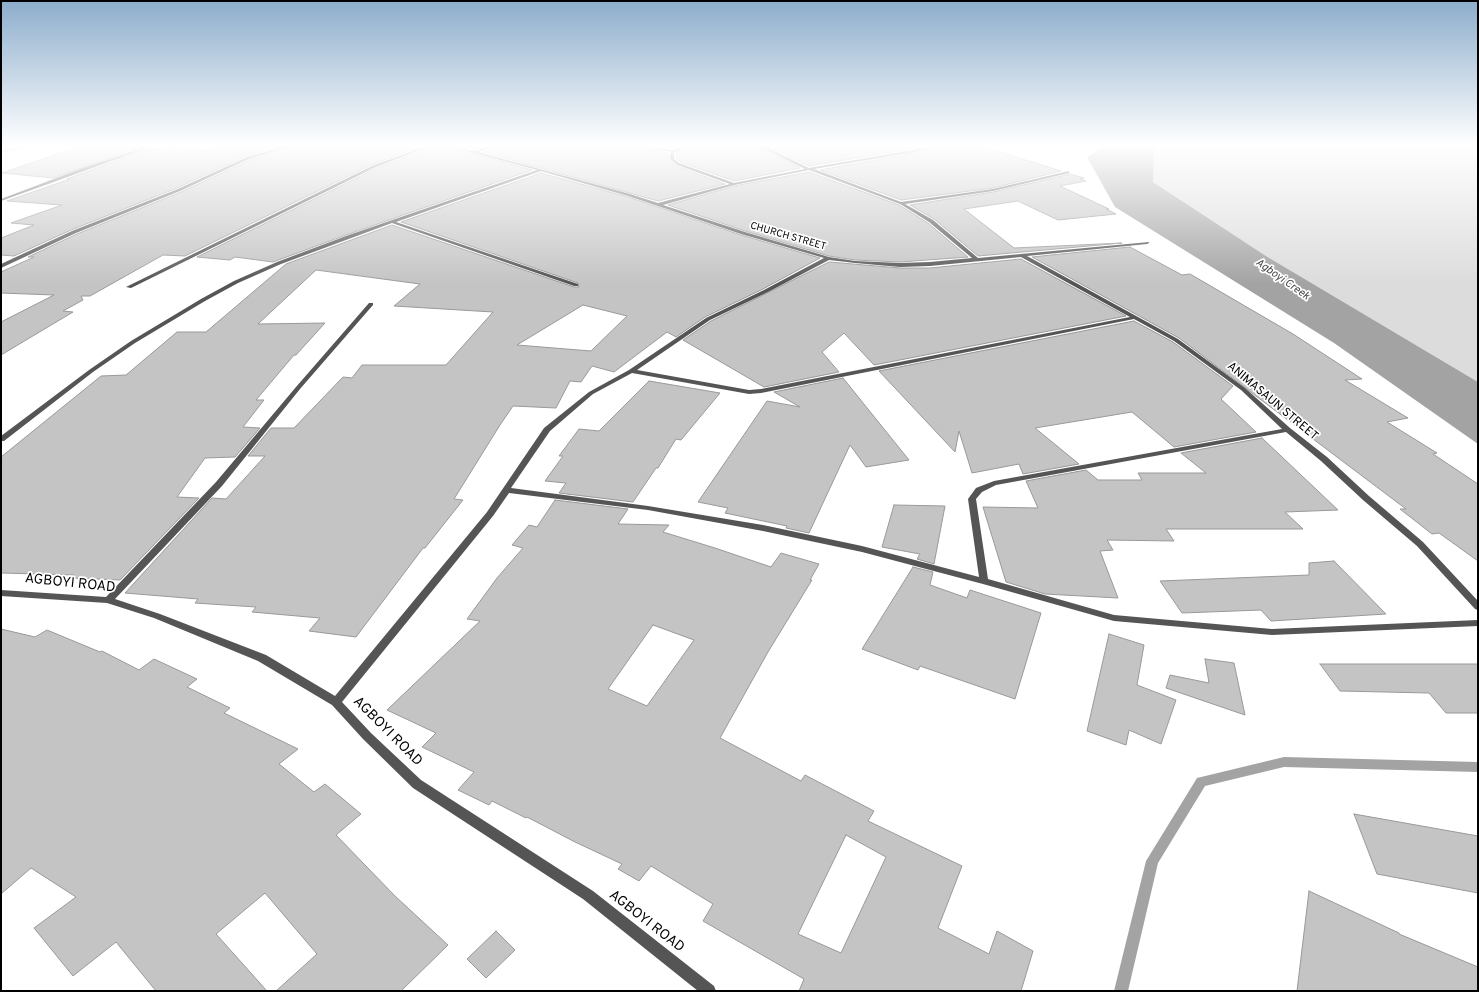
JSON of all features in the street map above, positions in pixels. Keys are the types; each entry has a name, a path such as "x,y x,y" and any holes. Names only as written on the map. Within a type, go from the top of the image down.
{"street":[{"path":"1,200 24,191"},
{"path":"1,266 74,232 176,191"},
{"path":"128,287 323,191"},
{"path":"1,439 133,342 236,282 279,263 480,191"},
{"name":"CHURCH STREET","path":"613,191 743,233 828,258 855,262 900,265 1148,243"},
{"path":"657,205 707,191"},
{"path":"869,191 901,203 931,221 976,259"},
{"path":"901,203 984,191"},
{"path":"393,222 576,285"},
{"name":"ANIMASAUN STREET","path":"1022,255 1133,318 1176,340 1243,389 1287,430 1324,459 1366,498 1420,544 1478,607"},
{"path":"336,702 490,514 547,430 591,394 632,371 708,319 772,288 828,258"},
{"path":"108,600 219,484 298,388 371,304"},
{"path":"632,371 749,392 761,391 1133,318"},
{"path":"984,581 972,499 979,490 994,483 1287,430"},
{"path":"507,490 648,508 763,528 862,548 1114,618 1272,632 1478,623"},
{"name":"AGBOYI ROAD","path":"1,593 108,600 157,616 262,658 336,702 367,736 417,784 588,895 709,991"}],"shaded area":[{"path":"1167,191 1478,191 1478,382 1266,256"}],"water":[{"name":"Agboyi Creek","path":"1106,191 1167,191 1266,256 1478,382 1478,444 1334,343 1115,207"}],"building":[{"path":"35,191 169,191 71,230 14,256 1,255 1,238 34,225 11,223 62,205 7,201"},
{"path":"317,191 185,256 163,255 90,296 81,296 83,300 63,311 73,312 1,355 1,322 54,295 1,293 1,272 34,257 28,257 77,234 181,192"},
{"path":"330,191 471,191 273,262 235,257 230,260 197,257"},
{"path":"489,191 607,191 741,235 820,258 763,289 705,317 676,337 667,332 614,372 592,366 581,382 570,381 556,408 513,406 454,499 463,500 425,548 423,548 356,637 309,631 320,618 252,612 256,607 195,603 198,599 125,593 212,498 226,499 265,456 248,456 271,428 294,428 343,377 352,378 362,365 446,365 493,312 394,306 420,284 316,270 258,324 325,323 296,355 294,355 256,400 264,400 243,427 260,428 235,457 205,458 177,497 199,498 120,580 71,578 74,575 1,573 1,457 101,376 126,375 177,332 206,332 286,264 392,225 574,287 579,287 578,283 401,222","holes":["583,305 627,316 591,351 517,345"]},
{"path":"623,191 696,191 658,201"},
{"path":"716,191 862,191 899,205 928,223 968,257 900,262 855,260 829,256 745,231 668,205"},
{"path":"877,191 968,191 901,200"},
{"path":"1071,191 1109,209 1106,209 1116,214 1058,220 1018,201 964,209 1014,248 1122,243 978,256 934,219 910,205 993,192"},
{"path":"1130,247 1182,275 1190,274 1293,334 1362,379 1345,380 1408,418 1387,422 1437,453 1433,454 1478,484 1478,561 1439,533 1432,534 1400,509 1406,509 1179,338 1032,257"},
{"path":"1021,259 1126,316 874,365 844,333 822,352 839,372 764,387 683,340 711,321 829,262 900,268 930,268"},
{"path":"1134,321 1173,342 1233,386 1221,399 1256,432 1174,447 1132,412 1035,428 1079,464 1023,474 1019,464 972,473 959,431 955,452 879,371"},
{"path":"843,378 909,460 866,467 850,445 809,533 786,528 787,526 725,513 728,508 698,502 767,401 800,407 774,392"},
{"path":"649,381 720,393 681,440 676,439 658,468 656,468 633,502 559,493 566,483 545,481 563,456 559,456 579,429 599,431"},
{"path":"1262,438 1338,510 1285,512 1303,529 1166,529 1174,541 1107,540 1113,550 1100,551 1118,598 1045,594 1006,582 983,507 1038,508 1026,481 1086,470 1098,480 1142,480 1138,473 1206,473 1181,453"},
{"path":"555,500 628,509 618,524 669,525 663,532 771,567 781,553 819,564 810,580 812,580 768,652 720,738 801,781 805,775 874,811 868,821 962,866 938,928 989,954 997,931 1033,951 1021,991 799,991 804,979 703,921 713,904 651,866 639,881 618,869 622,864 492,801 489,805 458,790 474,772 422,747 436,733 387,710 480,621 467,619 497,578 523,548 512,545 529,525 537,527","holes":["653,625 694,640 647,706 608,689","846,835 886,857 841,953 798,934"]},
{"path":"894,505 945,506 934,564 917,559 920,554 882,547"},
{"path":"1334,561 1386,614 1271,621 1261,610 1182,613 1160,581 1309,575 1309,563"},
{"path":"913,567 933,572 930,585 967,598 970,590 1041,613 1015,699 920,666 918,670 862,649"},
{"path":"1,629 35,637 47,630 100,652 102,651 139,670 154,659 197,679 187,687 230,708 224,713 298,749 279,764 314,792 325,784 361,814 336,835 395,896 448,945 401,991 276,991 317,954 265,893 216,934 267,991 156,991 116,942 73,976 34,928 76,897 31,868 1,894"},
{"path":"1109,634 1144,645 1137,685 1176,700 1161,744 1129,730 1126,745 1087,731"},
{"path":"1205,659 1234,663 1245,715 1166,688 1170,675 1209,683"},
{"path":"1320,664 1478,664 1478,713 1446,713 1429,693 1340,691"},
{"path":"1354,814 1478,836 1478,893 1377,874"},
{"path":"1309,891 1399,934 1478,967 1478,991 1297,991"},
{"path":"496,931 515,950 486,978 467,959"}],"waterway":[{"path":"1121,991 1152,861 1201,782 1284,762 1478,767"}]}
